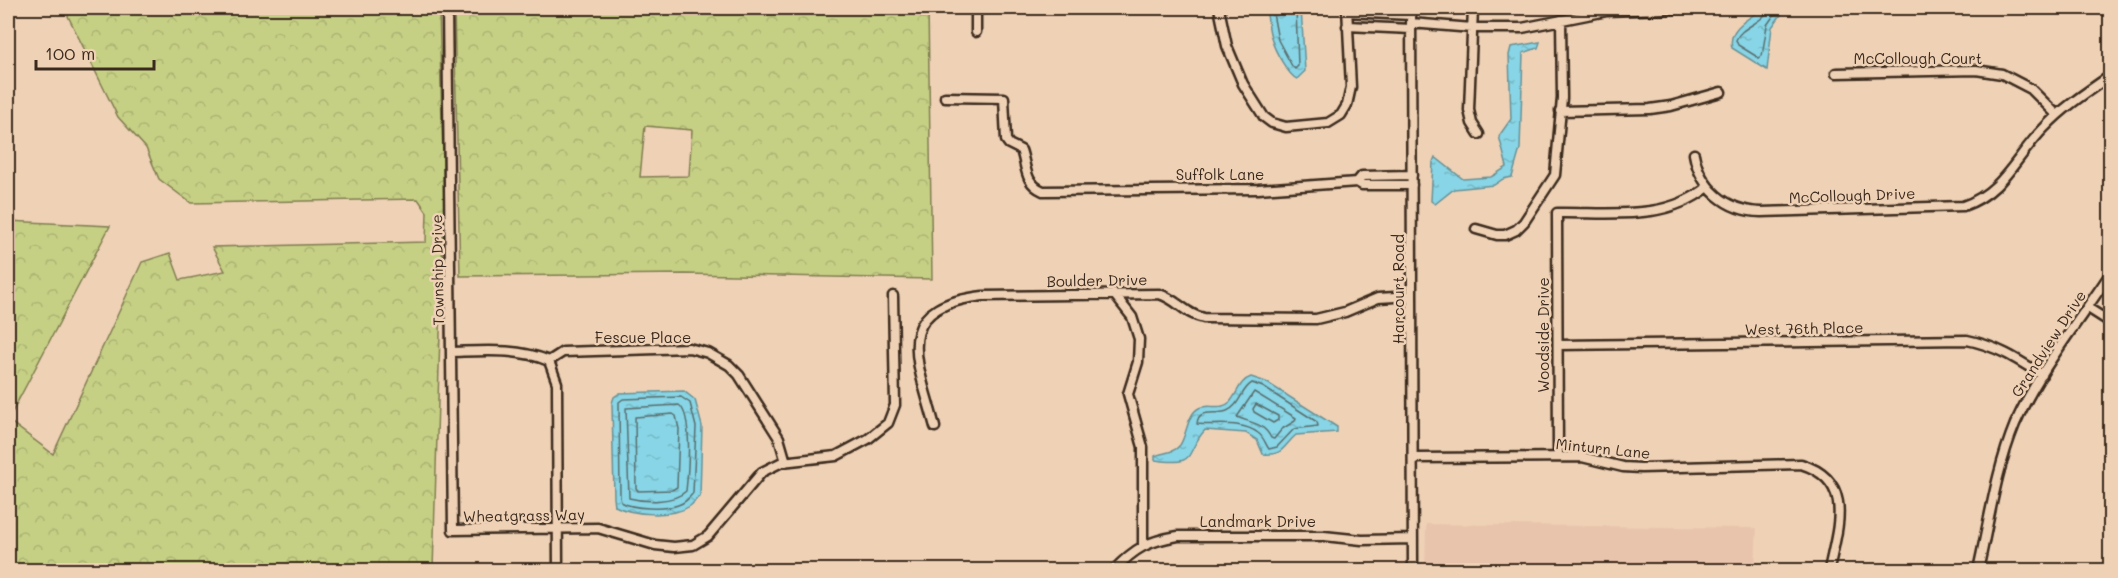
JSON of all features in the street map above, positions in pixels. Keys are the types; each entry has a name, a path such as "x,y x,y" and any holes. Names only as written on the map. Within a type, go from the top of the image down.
{"street":[{"path":"976,8 976,32"},
{"path":"1219,8 1224,35 1243,84 1261,113 1272,123 1281,126 1328,123 1345,109 1350,98 1351,87 1347,10 1472,28 1522,28 1607,11 1693,8"},
{"path":"1473,8 1469,110 1472,123 1479,134"},
{"name":"Township Drive","path":"447,9 453,530"},
{"path":"1347,26 1412,19"},
{"name":"Harcourt Road","path":"1412,19 1413,570"},
{"path":"1476,229 1487,234 1505,235 1516,230 1524,222 1555,175 1560,111 1561,20"},
{"name":"McCollough Court","path":"1836,73 1976,70 2002,74 2031,89 2057,115"},
{"name":"McCollough Drive","path":"1708,187 1722,201 1757,212 1962,206 1976,201 1997,186 2031,142 2057,115 2110,76"},
{"path":"1560,111 1650,109 1671,106 1721,92"},
{"name":"Suffolk Lane","path":"945,97 1004,98 1006,140 1021,150 1029,181 1043,191 1258,189 1357,182 1362,176 1412,175"},
{"path":"1694,154 1699,172 1708,187"},
{"path":"1357,182 1362,185 1412,185"},
{"name":"Woodside Drive","path":"1558,457 1557,213 1660,211 1689,201 1708,187"},
{"name":"Grandview Drive","path":"1978,570 2008,445 2020,414 2042,375 2110,274"},
{"path":"1114,294 1132,317 1139,339 1138,362 1128,394 1143,447 1143,545"},
{"name":"Boulder Drive","path":"935,427 918,364 918,334 922,321 940,307 954,301 976,296 1162,294 1171,298 1191,314 1204,318 1307,320 1338,314 1378,297 1412,296"},
{"name":"Wheatgrass Way","path":"453,530 598,528 655,544 674,547 693,545 708,536 762,472 786,462 836,456 868,439 888,423 895,405 893,296"},
{"path":"2088,308 2110,322"},
{"name":"West 76th Place","path":"1558,345 1967,340 2006,351 2042,375"},
{"name":"Fescue Place","path":"549,361 563,352 689,348 708,353 729,365 739,375 779,438 786,462"},
{"path":"452,352 512,351 533,354 549,361 556,383 558,570"},
{"name":"Minturn Lane","path":"1413,458 1582,457 1635,468 1798,464 1811,467 1823,475 1835,490 1840,509 1829,570"},
{"name":"Landmark Drive","path":"1114,570 1143,545 1178,536 1324,536 1362,540 1413,539"}],"shaded area":[{"path":"1426,524 1757,528 1755,570 1425,570"}],"green space":[{"path":"64,8 439,8 444,199 433,570 8,570 8,420 53,454 142,262 170,253 180,280 225,271 212,247 426,242 427,212 418,199 191,203 159,179 146,148 118,117"},
{"path":"454,8 928,8 932,279 685,274 460,276","holes":["645,126 692,130 689,176 640,177"]},
{"path":"8,221 110,226 8,420"}],"water":[{"path":"1266,8 1301,8 1305,71 1297,79 1286,68 1276,50"},
{"path":"1764,8 1786,8 1772,27 1767,70 1732,48 1731,41 1741,24"},
{"path":"1540,42 1538,48 1523,53 1520,149 1512,177 1503,179 1494,185 1454,189 1435,204 1431,201 1435,157 1463,179 1491,177 1507,167 1499,136 1511,119 1509,55 1511,47"},
{"path":"1251,377 1266,382 1337,427 1337,432 1296,435 1279,452 1263,454 1257,440 1246,433 1205,430 1184,460 1155,460 1155,456 1174,450 1180,445 1195,411 1203,407 1226,405 1233,399 1244,381"},
{"path":"684,391 695,400 702,426 700,496 683,510 663,514 642,513 615,506 612,403 614,397 620,393"}]}
